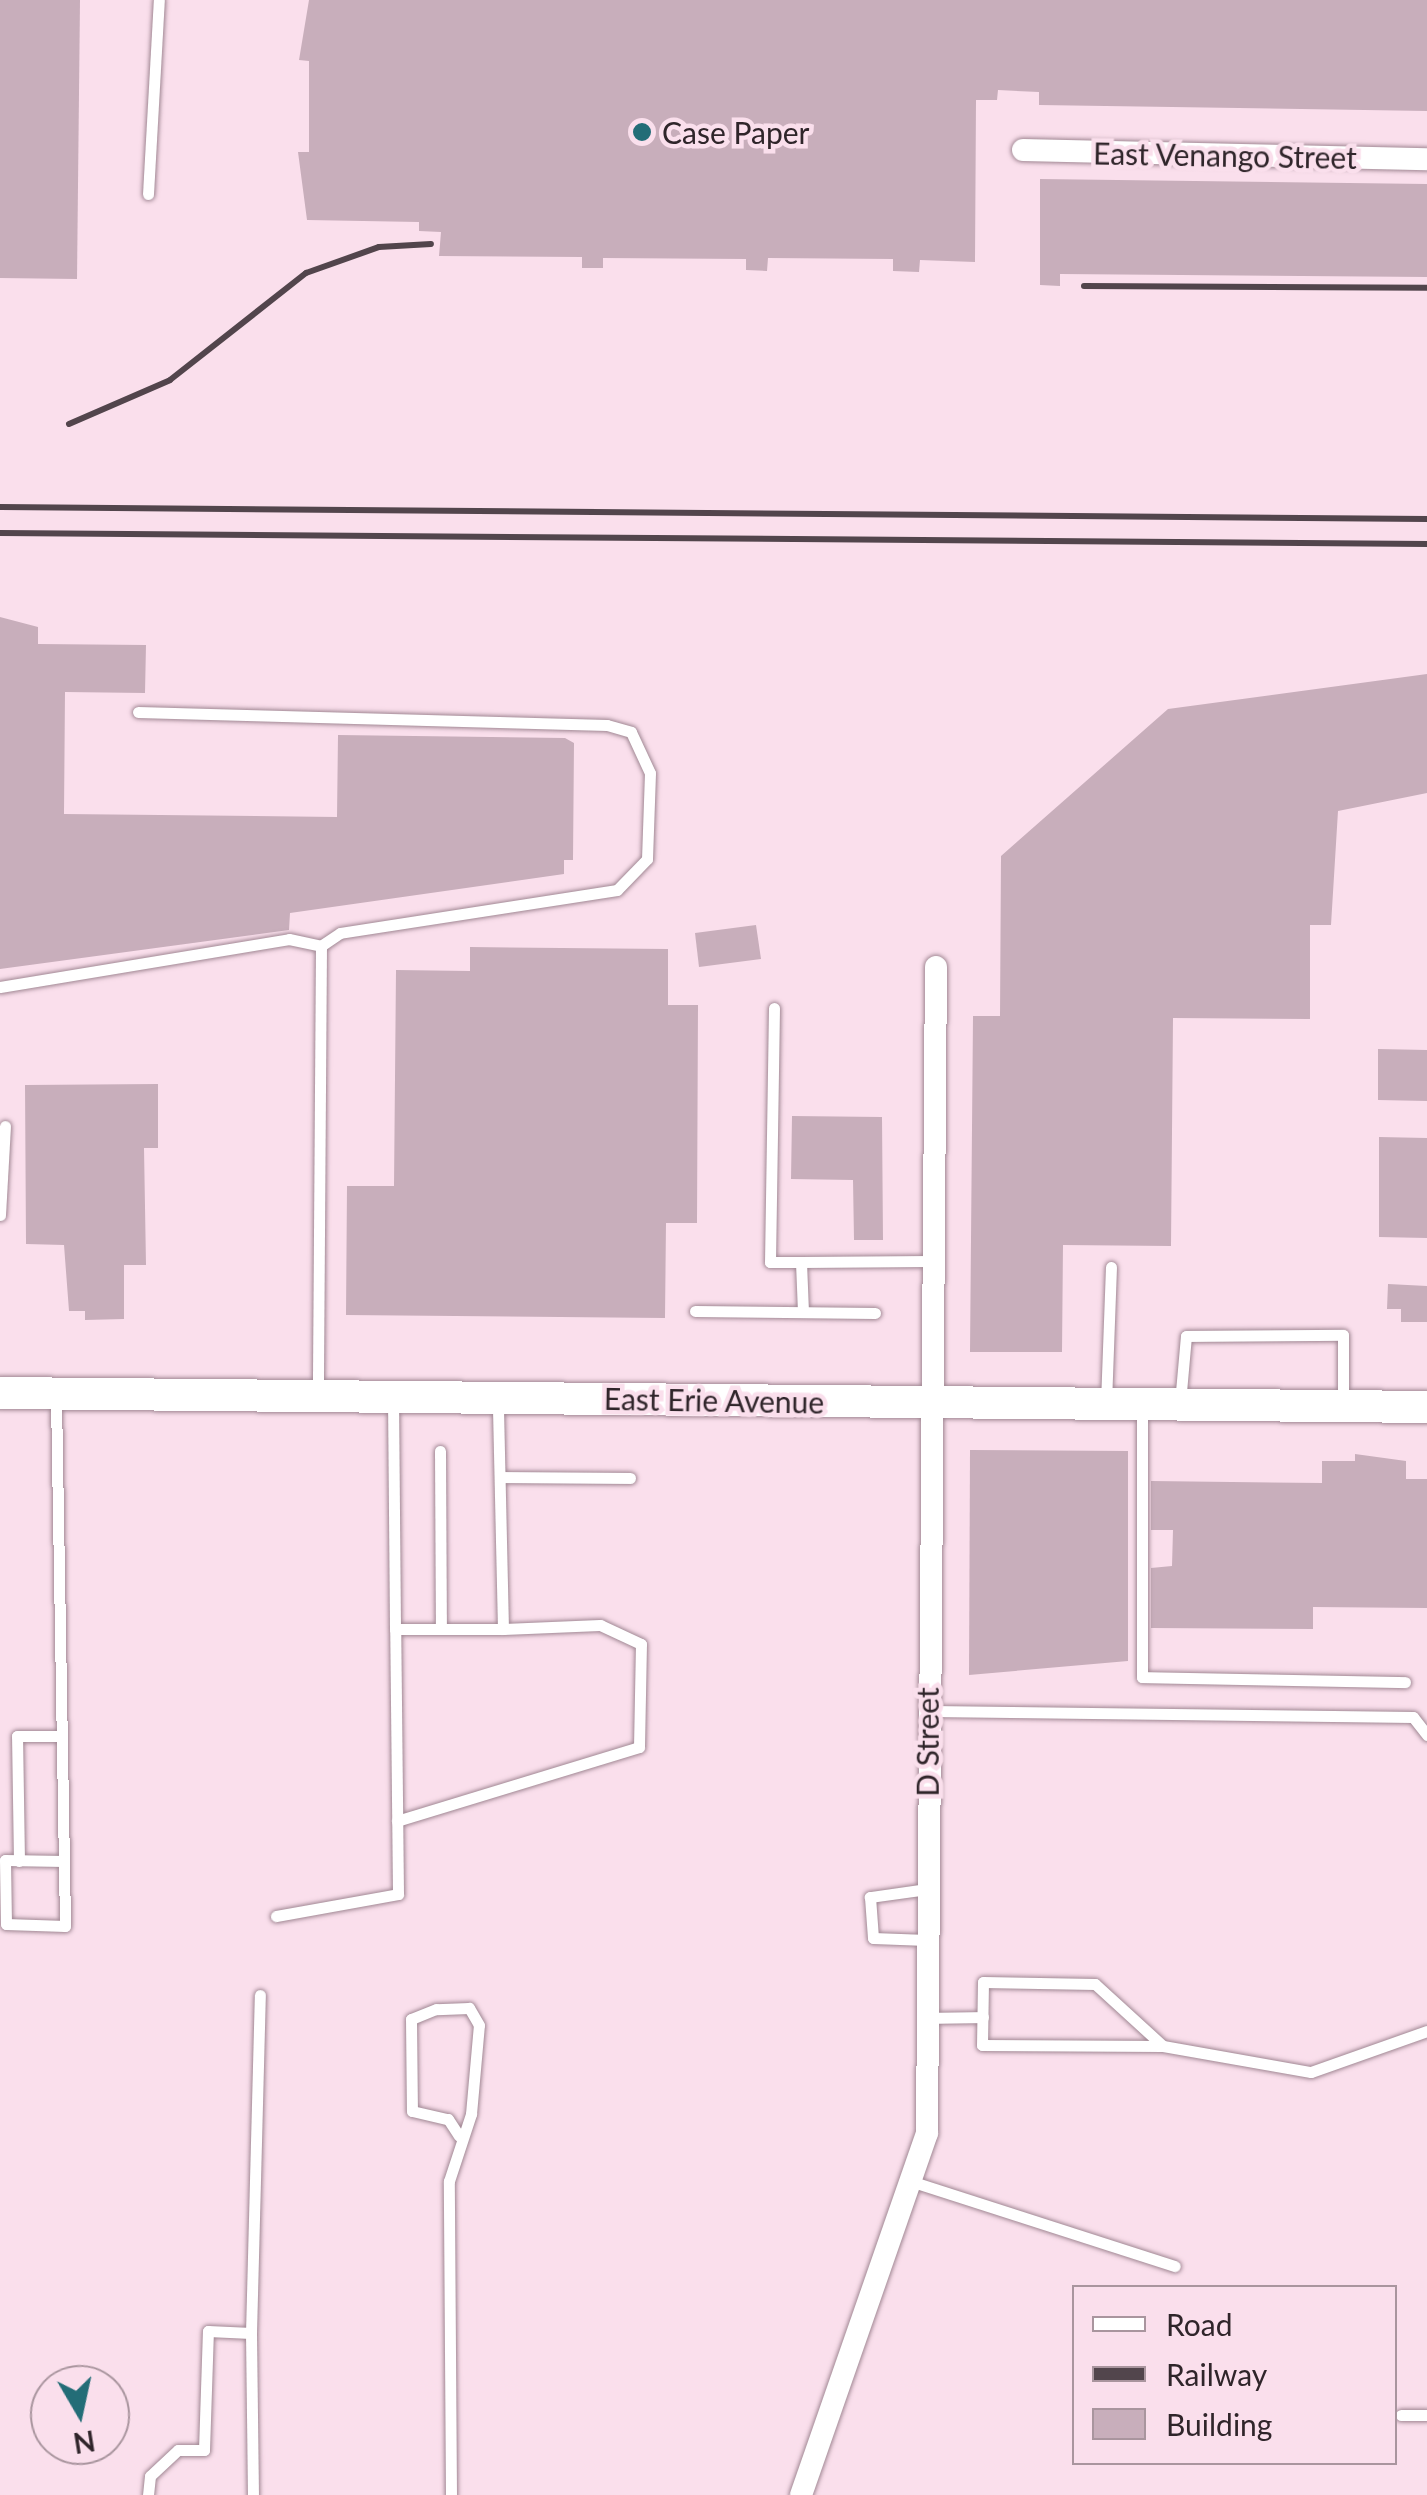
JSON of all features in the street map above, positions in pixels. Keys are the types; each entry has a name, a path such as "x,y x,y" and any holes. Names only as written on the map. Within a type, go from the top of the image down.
{"main road":[{"name":"East Erie Avenue","path":"0,1393 1427,1407"}],"street":[{"name":"East Venango Street","path":"1023,150 1427,159"},
{"name":"D Street","path":"801,2495 927,2133 926,1402 936,967"}],"lane":[{"path":"148,194 159,0"},
{"path":"0,987 290,939 321,946 340,934 592,897 632,882 647,859 650,774 631,732 544,719 138,712"},
{"path":"318,1396 321,946"},
{"path":"774,1008 770,1262 930,1262"},
{"path":"0,1215 5,1126"},
{"path":"802,1262 802,1312"},
{"path":"1106,1404 1111,1268"},
{"path":"695,1311 874,1313"},
{"path":"1180,1404 1186,1336 1343,1335 1343,1406"},
{"path":"56,1394 62,1736 64,1861 65,1926 6,1924 5,1860 64,1861"},
{"path":"276,1916 398,1894 394,1397"},
{"path":"498,1398 503,1629"},
{"path":"1142,1404 1142,1677 1405,1682"},
{"path":"440,1451 441,1629"},
{"path":"500,1478 630,1478"},
{"path":"395,1629 600,1624 641,1644 639,1747 398,1821"},
{"path":"926,1711 1414,1717 1427,1735"},
{"path":"19,1860 17,1736 62,1736"},
{"path":"926,1889 870,1897 873,1938 927,1940"},
{"path":"1163,2046 1095,1984 983,1982 982,2045 1163,2046 1311,2072 1427,2032"},
{"path":"252,2495 251,2333 260,1994"},
{"path":"451,2495 449,2181 470,2114 479,2025 469,2008 436,2009 412,2019 412,2111 448,2120 460,2136"},
{"path":"927,2018 983,2017"},
{"path":"910,2182 1175,2266"},
{"path":"148,2495 150,2476 178,2450 204,2450 208,2331 251,2333"},
{"path":"1400,2415 1427,2415"}],"building":[{"path":"0,0 80,0 77,279 0,278"},
{"name":"Case Paper","path":"309,0 1427,0 1427,111 1039,105 1039,92 998,90 997,100 976,100 975,262 920,260 919,272 893,271 893,259 768,258 767,271 746,270 746,259 603,258 603,268 582,268 582,257 439,256 441,232 419,231 419,222 307,220 298,152 309,152 309,61 299,60"},
{"path":"1040,179 1427,184 1427,277 1060,274 1060,286 1040,285"},
{"path":"0,617 38,627 38,644 146,645 145,693 65,692 64,814 337,817 338,735 565,738 574,743 573,860 564,860 564,874 290,913 289,930 0,969"},
{"path":"1427,674 1427,793 1338,811 1331,925 1310,925 1310,1019 1173,1018 1171,1246 1063,1245 1062,1352 970,1352 973,1016 1000,1016 1001,856 1168,709"},
{"path":"756,925 761,959 699,967 695,933"},
{"path":"470,947 668,949 668,1005 698,1005 697,1223 666,1223 665,1318 346,1315 347,1186 394,1186 396,970 470,971"},
{"path":"1378,1049 1427,1050 1427,1101 1378,1100"},
{"path":"158,1084 158,1148 144,1148 146,1265 124,1265 124,1319 85,1320 85,1311 69,1311 64,1245 26,1244 25,1085"},
{"path":"792,1116 882,1117 883,1240 854,1240 853,1180 791,1179"},
{"path":"1379,1137 1427,1138 1427,1238 1379,1237"},
{"path":"1388,1284 1427,1286 1427,1322 1401,1322 1401,1309 1387,1309"},
{"path":"970,1450 1128,1451 1128,1661 969,1675"},
{"path":"1355,1454 1406,1461 1406,1479 1427,1479 1427,1608 1313,1607 1313,1629 1151,1628 1151,1568 1172,1566 1173,1530 1151,1530 1151,1481 1322,1483 1322,1461 1355,1461"}],"railway":[{"path":"69,424 170,380 306,273 379,247 431,244"},
{"path":"1084,286 1427,288"},
{"path":"0,507 1427,519"},
{"path":"0,533 1427,544"}],"place":[{"name":"Case Paper","path":"642,132"}]}
